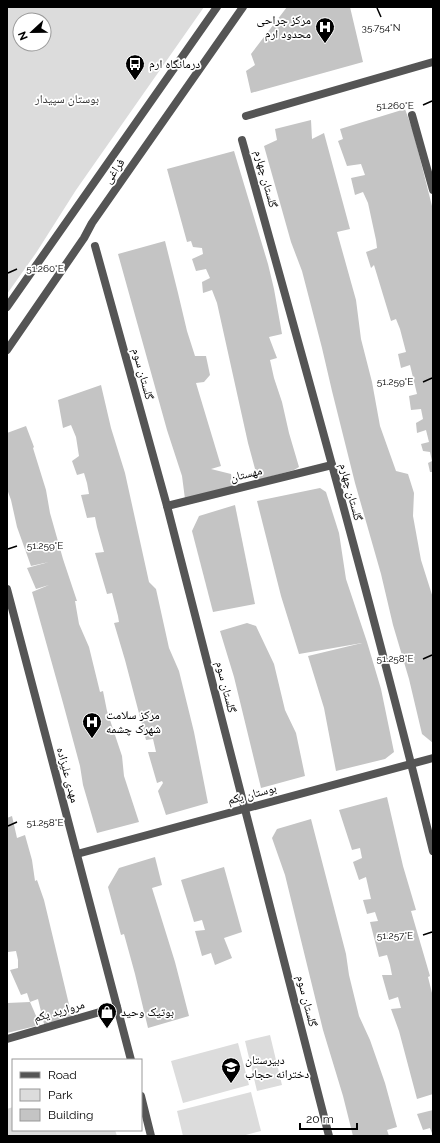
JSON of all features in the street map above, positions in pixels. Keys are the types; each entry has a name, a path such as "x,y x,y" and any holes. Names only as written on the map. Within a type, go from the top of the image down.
{"street":[{"name":"فراغی","path":"7,307 218,7"},
{"name":"فراغی","path":"7,350 84,238 92,223 243,7"},
{"path":"246,116 433,62"},
{"path":"412,115 433,190"},
{"name":"گلستان چهارم","path":"242,140 332,465 433,851"},
{"name":"گلستان سوم","path":"95,246 166,506 329,1136"},
{"name":"مهستان","path":"166,506 332,465"},
{"name":"مهدی علیزاده","path":"7,589 131,1059"},
{"name":"بوستان یکم","path":"77,854 433,758"},
{"name":"مروارید یکم","path":"7,1039 117,1007"},
{"path":"142,1100 151,1136"}],"green space":[{"name":"بوستان سپیدار","path":"7,7 204,7 76,190 36,253 7,294"},
{"path":"270,1035 282,1085 257,1091 245,1041"},
{"path":"238,1043 249,1085 183,1103 171,1061"},
{"path":"251,1092 261,1131 242,1136 183,1136 177,1111"},
{"path":"12,1107 12,1131 115,1131 117,1136 7,1136 7,1109"}],"building":[{"path":"287,7 350,7 363,62 251,93 246,71 255,65 251,54"},
{"path":"405,109 413,131 433,210 433,472 430,472 428,463 432,461 430,452 423,451 421,444 429,442 426,430 417,433 416,423 423,419 421,409 411,410 409,396 417,394 410,365 401,368 398,354 406,352 400,329 396,319 391,321 374,265 371,268 366,252 377,248 376,240 368,203 363,192 355,195 351,178 365,175 361,164 347,166 338,141 343,139 340,129"},
{"path":"311,120 312,139 324,133 350,229 337,232 356,300 361,339 372,382 380,426 396,471 408,474 414,493 413,516 421,560 433,598 433,743 422,734 381,574 355,483 302,271 291,242 264,146 277,140 275,129"},
{"path":"234,151 274,289 282,334 269,337 277,358 270,360 299,467 294,470 258,480 248,443 217,303 212,290 203,293 202,282 210,278 206,269 196,271 192,259 203,254 202,248 193,247 191,241 187,242 167,169"},
{"path":"165,241 187,331 195,356 206,356 210,375 204,382 196,383 221,466 211,469 231,474 233,486 185,499 182,476 167,430 118,254"},
{"path":"101,385 111,428 125,473 149,582 156,589 169,648 179,671 194,732 208,803 166,815 158,791 163,783 162,781 157,783 148,752 156,752 153,739 146,740 114,623 119,622 112,593 107,594 95,553 104,552 95,517 87,518 81,495 89,494 87,483 84,473 77,475 72,461 79,456 76,437 71,425 63,428 58,400"},
{"path":"26,426 34,447 33,448 46,490 50,513 77,601 75,601 79,624 89,647 100,692 103,691 107,711 122,756 124,776 139,822 97,833 32,592 49,585 36,589 27,568 49,562 31,566 17,527 7,489 7,433"},
{"path":"320,488 326,492 339,533 346,579 381,689 394,752 385,759 336,771 324,708 308,656 362,643 299,654 281,596 257,501"},
{"path":"235,505 255,604 213,612 192,531 199,516"},
{"path":"247,623 256,626 274,664 285,710 296,733 305,776 261,788 234,677 220,631"},
{"path":"387,797 403,866 416,910 411,911 430,976 428,977 433,997 433,1094 417,1099 399,1031 391,1009 401,1008 398,997 389,1000 382,975 392,975 390,965 387,955 379,957 370,922 378,921 375,912 367,914 363,900 371,899 366,877 359,880 353,862 362,858 360,848 352,850 339,810"},
{"path":"12,816 17,838 25,835 32,860 35,881 37,880 44,900 72,1017 45,1028 38,999 30,1002 27,993 21,995 10,970 18,968 16,951 8,952 7,947 7,818"},
{"path":"311,819 346,954 349,975 359,1016 370,1040 385,1083 397,1127 387,1130 389,1136 353,1136 343,1096 323,1030 285,875 272,838 277,829"},
{"path":"155,857 162,885 152,888 175,962 189,1016 148,1028 124,934 121,935 108,887 119,868"},
{"path":"224,867 242,932 224,938 232,958 215,965 211,953 202,956 195,931 205,930 202,920 194,922 181,880"},
{"path":"30,1002 40,1025 7,1033 7,1003"},
{"path":"433,1110 433,1136 430,1128 423,1130 417,1114"}],"place":[{"name":"مرکز جراحی محدود ارم","path":"325,44"},
{"name":"درمانگاه ارم","path":"135,81"},
{"name":"مرکز سلامت شهرک چشمه","path":"92,739"},
{"name":"بوتیک وحید","path":"107,1029"},
{"name":"دبیرستان دخترانه حجاب","path":"231,1084"}]}
